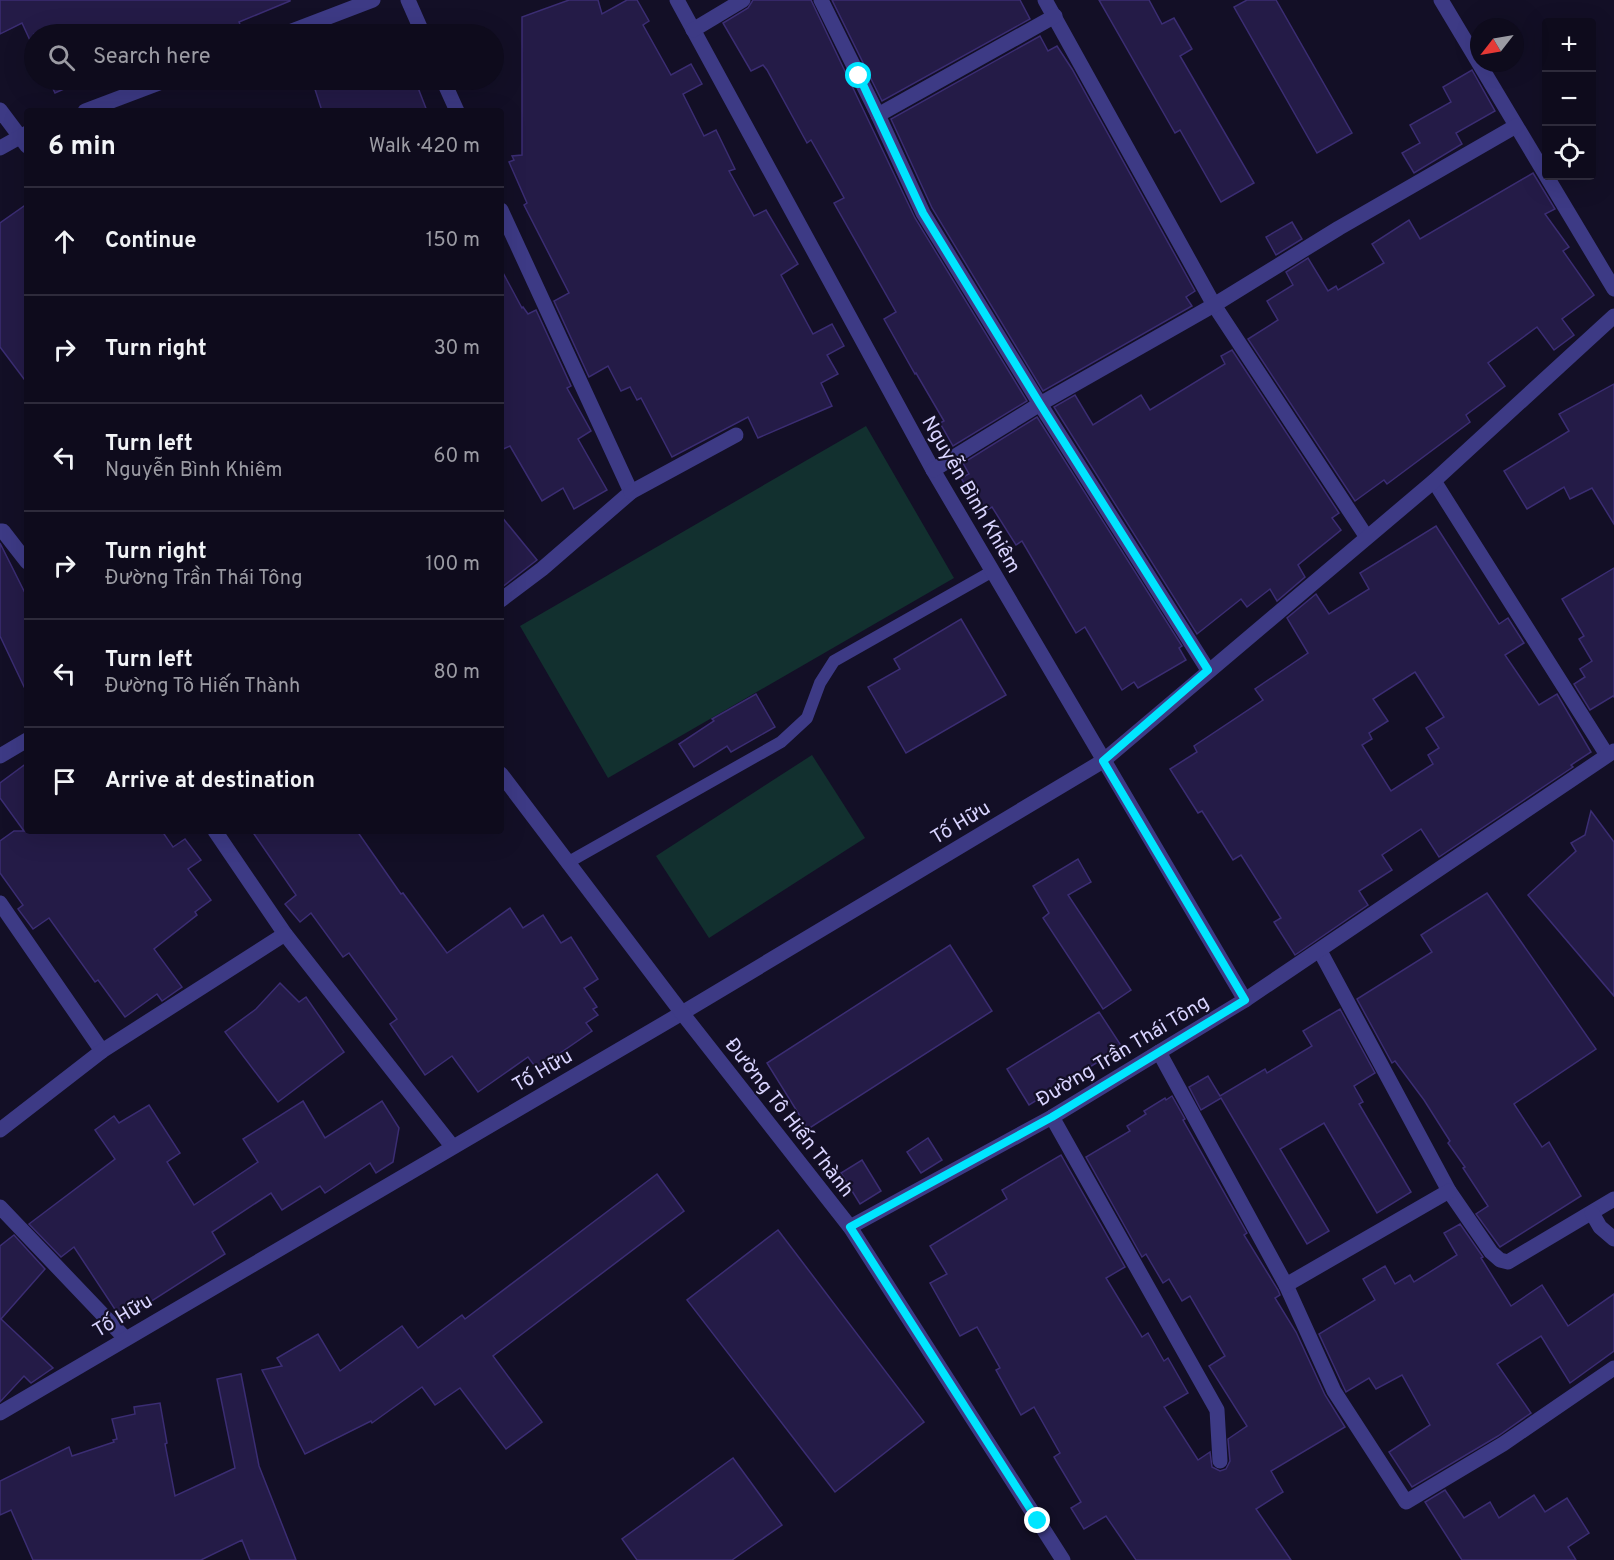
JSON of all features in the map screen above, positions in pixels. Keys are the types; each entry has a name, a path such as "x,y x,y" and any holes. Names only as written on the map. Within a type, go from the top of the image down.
{"street":[{"path":"310,24 373,0"},
{"path":"408,0 419,24"},
{"name":"Nguyễn Bình Khiêm","path":"677,0 933,470 1245,1000"},
{"path":"693,30 743,0"},
{"path":"821,0 879,115 923,213 1208,670"},
{"path":"1046,0 1214,305 1366,536"},
{"path":"1441,0 1614,288"},
{"path":"879,115 1055,16"},
{"path":"93,108 141,90"},
{"path":"448,90 456,108"},
{"path":"0,110 24,138 0,148"},
{"path":"933,470 1040,404 1214,305 1339,228 1516,126"},
{"path":"504,217 631,492"},
{"name":"Tố Hữu","path":"0,1413 682,1013 1103,761 1366,536 1434,481 1614,316"},
{"path":"504,598 542,569 631,492 736,435"},
{"path":"1434,481 1610,753"},
{"path":"0,531 3,531 24,558"},
{"path":"0,756 24,742"},
{"name":"Đường Trần Thái Tông","path":"850,1227 1052,1117 1245,1000 1610,753"},
{"name":"Đường Tô Hiến Thành","path":"504,778 567,864 850,1227 1064,1560"},
{"path":"217,834 285,934 452,1146"},
{"path":"0,903 102,1051"},
{"path":"0,1130 102,1051 285,934"},
{"path":"1320,951 1449,1191 1491,1252 1500,1260 1508,1262 1614,1199"},
{"path":"1159,1052 1287,1285 1334,1391 1406,1503 1503,1444 1614,1368"},
{"path":"1052,1117 1217,1410 1220,1461"},
{"path":"1287,1285 1449,1191"},
{"path":"0,1207 125,1338"},
{"path":"1592,1213 1600,1227 1614,1239"}],"lane":[{"path":"567,864 781,742 807,718 820,683 834,662 991,572"}],"green space":[{"path":"866,426 954,578 608,778 520,626"},
{"path":"812,755 865,838 709,938 656,856"}],"building":[{"path":"0,0 290,0 239,22 240,24 24,24 24,27 22,23 0,34"},
{"path":"569,0 598,0 602,14 627,0 637,0 649,21 643,25 671,75 691,64 702,84 683,94 704,136 716,130 735,169 729,171 754,216 766,210 798,264 781,275 813,334 832,324 844,346 827,355 838,374 821,383 832,406 758,438 748,417 672,457 641,398 637,400 630,387 621,391 608,366 589,377 554,301 569,293 524,205 527,203 509,162 514,160 512,156 522,155 522,17"},
{"path":"753,0 811,0 915,218 1027,401 953,446 940,423 944,421 884,319 896,312 834,203 844,198 811,140 807,143 767,70 763,65 751,71 723,23 748,8"},
{"path":"832,0 1020,0 1030,19 882,101"},
{"path":"1099,0 1149,0 1162,24 1174,18 1192,49 1180,56 1254,183 1221,202 1180,130 1175,133"},
{"path":"1247,0 1276,0 1352,133 1317,153 1234,7"},
{"path":"1040,36 1048,51 1057,46 1072,69 1195,291 1186,297 1192,306 1043,391 932,208 891,119"},
{"path":"1470,71 1473,72 1495,111 1456,133 1462,144 1414,173 1402,153 1420,143 1410,125 1451,102 1443,87"},
{"path":"315,90 419,90 426,108 321,108"},
{"path":"1533,173 1555,209 1545,214 1569,247 1563,251 1594,295 1562,319 1574,335 1554,350 1537,327 1488,363 1505,386 1466,415 1470,422 1387,484 1384,480 1355,501 1248,339 1278,320 1267,301 1293,285 1286,272 1308,258 1328,291 1336,286 1338,290 1384,263 1372,244 1409,220 1420,239"},
{"path":"24,206 24,379 0,347 0,223"},
{"path":"1292,222 1302,239 1276,255 1266,237"},
{"path":"504,275 522,308 528,314 536,310 571,386 567,388 591,431 578,439 607,490 574,509 563,488 542,501 510,446 504,449"},
{"path":"1232,350 1339,513 1332,518 1341,530 1298,565 1305,577 1277,601 1270,589 1247,607 1241,599 1197,634 1054,407 1075,395 1093,425 1141,395 1150,410 1225,364 1221,356"},
{"path":"1614,384 1614,524 1592,488 1570,499 1564,487 1527,509 1504,471 1569,431 1559,414"},
{"path":"1037,417 1182,646 1179,648 1186,660 1138,688 1134,682 1122,690 1085,627 1076,633 1022,541 1016,545 992,507 982,513 961,478 969,474 963,463"},
{"path":"504,520 537,560 504,586"},
{"path":"1436,526 1499,624 1508,618 1524,643 1505,655 1539,705 1557,694 1591,752 1571,765 1573,767 1439,857 1421,829 1382,855 1392,870 1359,891 1368,905 1295,955 1274,922 1281,918 1241,855 1233,860 1202,811 1198,813 1170,769 1197,752 1194,746 1263,700 1255,689 1308,653 1287,618 1316,594 1329,614 1369,589 1360,573","holes":["1415,672 1444,717 1426,728 1439,748 1428,755 1433,764 1391,791 1362,745 1372,739 1369,733 1388,721 1373,699"]},
{"path":"0,543 24,591 24,687 0,636"},
{"path":"1614,568 1614,697 1590,710 1574,684 1585,677 1580,669 1592,661 1579,639 1584,636 1562,599"},
{"path":"961,619 1006,695 906,753 868,687 900,669 894,659"},
{"path":"756,694 775,727 731,752 727,746 694,767 679,744 714,721 712,719"},
{"path":"24,765 24,831 0,798 0,783"},
{"path":"1591,811 1614,842 1614,996 1528,895 1576,851 1571,843 1585,835"},
{"path":"14,831 24,831 24,834 164,834 173,847 185,839 201,860 188,869 211,900 195,912 197,915 154,949 182,987 162,1001 157,994 125,1017 98,980 95,982 49,918 33,929 18,909 23,905 0,873 0,841"},
{"path":"254,834 359,834 401,894 403,893 447,953 510,908 523,928 543,915 561,943 571,937 598,979 584,988 597,1007 593,1009 598,1015 586,1023 592,1031 537,1069 528,1057 478,1092 452,1056 425,1075 390,1024 397,1019 349,953 343,957 311,913 300,922 285,904 296,895"},
{"path":"1078,859 1091,882 1068,895 1131,990 1103,1009 1043,918 1049,913 1033,886"},
{"path":"1487,893 1596,1049 1514,1104 1542,1147 1549,1142 1581,1196 1500,1247 1476,1214 1488,1206 1424,1100 1395,1061 1392,1063 1357,999 1432,952 1421,935"},
{"path":"950,945 992,1011 808,1129 767,1063"},
{"path":"280,983 299,1002 306,997 344,1052 278,1102 225,1032 256,1009"},
{"path":"1340,1009 1375,1073 1354,1086 1363,1102 1359,1104 1411,1192 1377,1213 1324,1123 1280,1149 1329,1231 1307,1244 1221,1098 1201,1110 1189,1087 1208,1076 1220,1096 1265,1069 1267,1073 1312,1046 1303,1031"},
{"path":"1099,1012 1122,1047 1029,1105 1007,1069"},
{"path":"1172,1096 1185,1119 1183,1120 1247,1233 1244,1235 1278,1290 1280,1295 1275,1298 1296,1332 1325,1395 1345,1427 1271,1471 1283,1492 1256,1509 1291,1560 1136,1560 1106,1516 1084,1529 1071,1508 1081,1502 1054,1457 1060,1453 1034,1407 1021,1415 996,1370 1000,1368 977,1327 960,1336 930,1283 947,1274 930,1246 1007,1199 1002,1190 1061,1155 1125,1267 1106,1278 1142,1337 1148,1333 1164,1361 1168,1358 1188,1393 1164,1407 1198,1460 1210,1452 1212,1467 1220,1471 1226,1469 1230,1461 1228,1439 1247,1426 1209,1366 1225,1356 1190,1296 1182,1301 1169,1279 1163,1283 1146,1254 1142,1257 1086,1157 1130,1131 1127,1126 1146,1114 1144,1111"},
{"path":"303,1101 325,1138 382,1101 399,1128 393,1162 376,1173 370,1163 325,1193 320,1186 282,1210 271,1193 212,1232 225,1254 122,1320 74,1247 61,1257 29,1224 115,1159 95,1130 114,1116 119,1123 149,1105 180,1153 167,1162 194,1205 258,1162 243,1139"},
{"path":"928,1138 942,1160 921,1173 907,1152"},
{"path":"862,1160 881,1191 860,1204 841,1173"},
{"path":"657,1174 684,1211 493,1356 542,1422 506,1449 460,1388 435,1405 422,1387 372,1423 371,1421 305,1454 262,1370 282,1366 277,1358 318,1334 340,1371 402,1326 418,1348 462,1315 465,1319"},
{"path":"1460,1224 1483,1257 1481,1258 1511,1306 1542,1285 1568,1326 1614,1294 1614,1351 1570,1383 1541,1336 1497,1364 1531,1413 1498,1436 1412,1487 1389,1452 1430,1425 1402,1375 1376,1389 1369,1378 1346,1392 1319,1334 1375,1300 1363,1279 1385,1266 1395,1284 1410,1275 1414,1282 1457,1255 1444,1233"},
{"path":"778,1230 924,1422 835,1492 687,1300"},
{"path":"14,1235 45,1269 1,1319 53,1368 31,1383 24,1376 0,1402 0,1246"},
{"path":"241,1374 259,1466 296,1560 250,1560 242,1540 201,1560 33,1560 11,1510 0,1515 0,1481 69,1447 72,1456 114,1442 113,1440 117,1439 112,1419 135,1414 134,1407 160,1403 175,1496 235,1468 217,1379"},
{"path":"733,1458 782,1525 732,1560 637,1560 622,1539"},
{"path":"1445,1490 1464,1518 1490,1502 1499,1518 1534,1495 1545,1512 1567,1498 1589,1533 1568,1547 1576,1560 1462,1560 1425,1502"}],"route":[{"path":"859,76 923,213 1208,670 1103,761 1245,1000 1052,1117 850,1227 1038,1521"}]}
